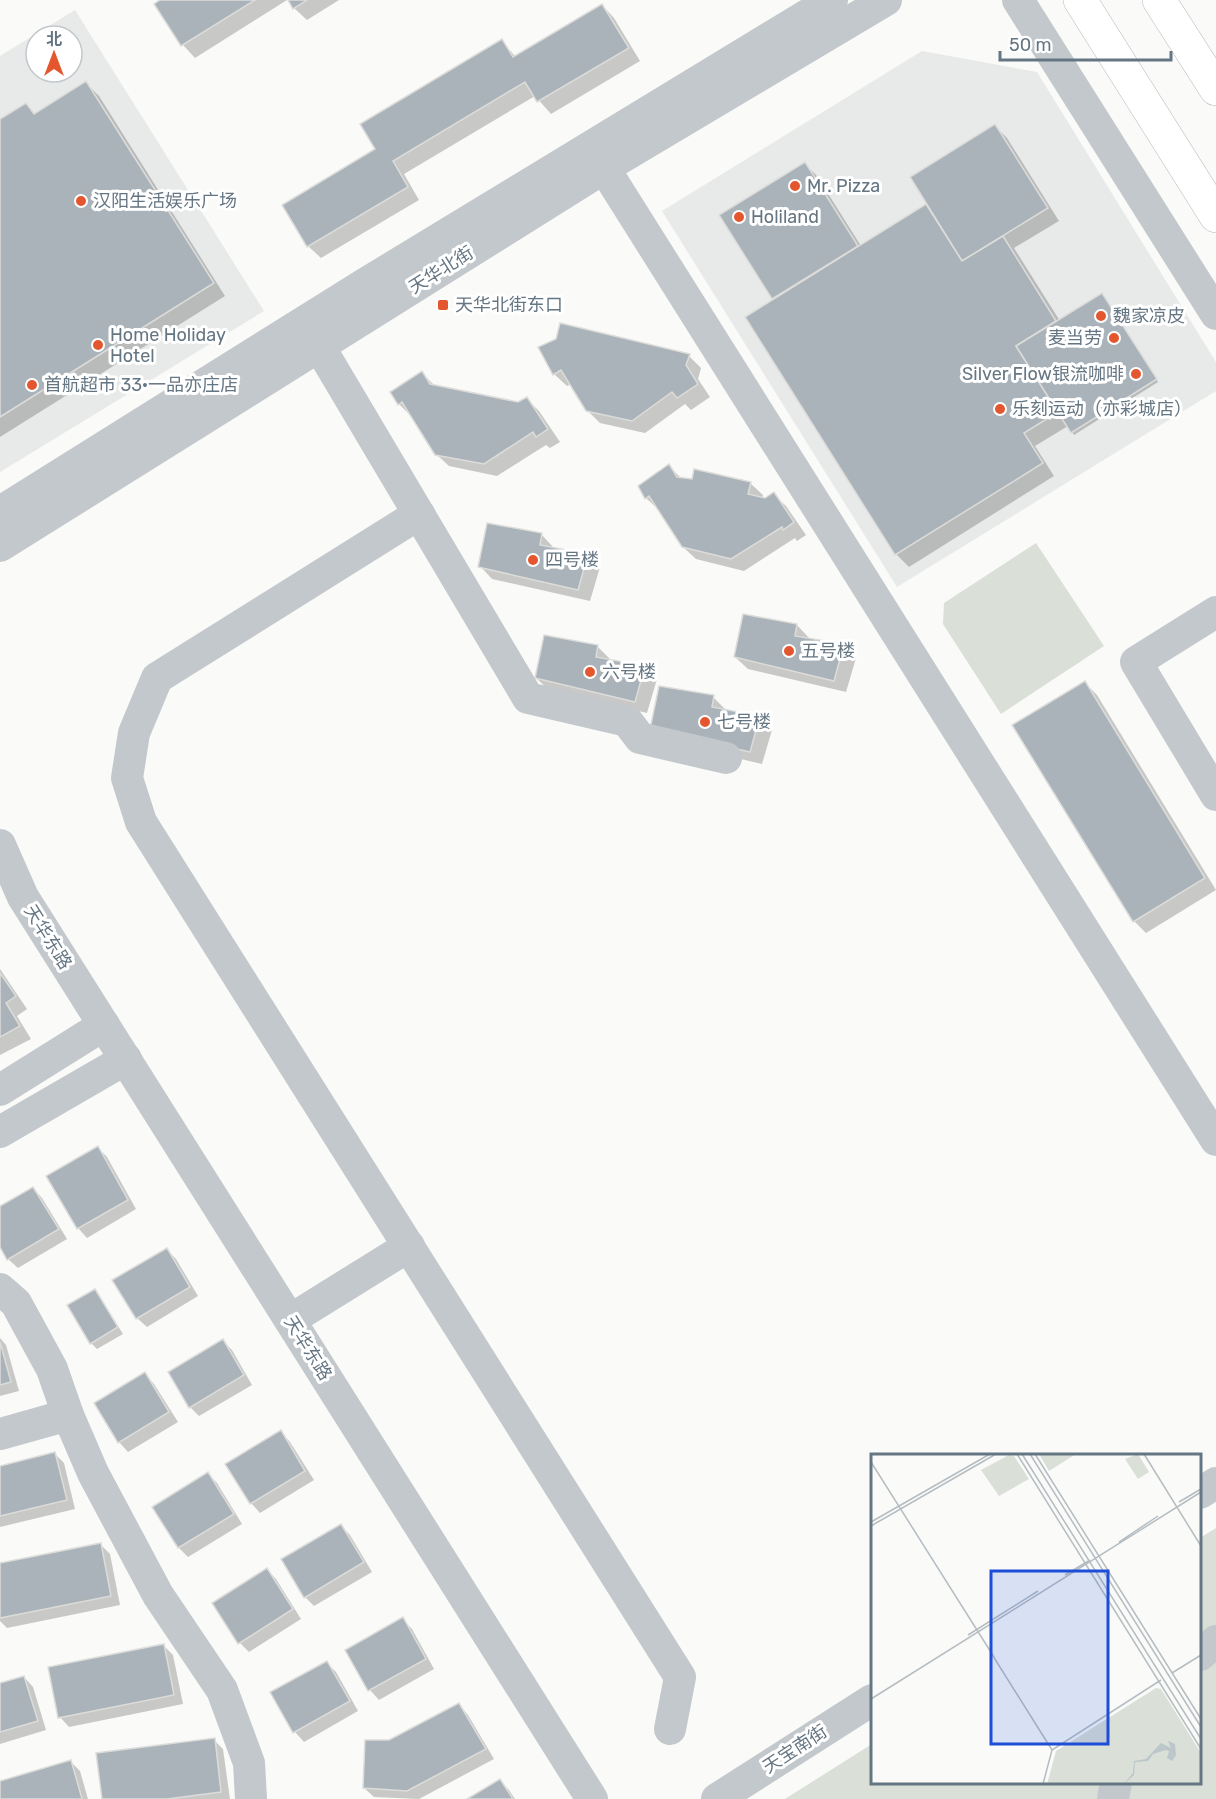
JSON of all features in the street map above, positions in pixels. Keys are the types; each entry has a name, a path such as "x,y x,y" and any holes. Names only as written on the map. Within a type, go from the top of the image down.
{"main road":[{"path":"1080,0 1216,216"},
{"path":"1160,0 1216,89"}],"street":[{"name":"天华北街","path":"0,512 363,285 832,0"},
{"name":"天华北街","path":"0,546 604,168 886,0"},
{"path":"1018,0 1216,314"},
{"path":"604,168 1216,1140"},
{"path":"319,346 528,698 627,721 640,738 726,758"},
{"path":"419,514 157,678 134,733 127,777 141,822 680,1677 670,1729"},
{"path":"1216,612 1136,662 1216,795"},
{"name":"天华东路","path":"0,845 23,897 592,1799"},
{"name":"天华东路","path":"0,871 23,897"},
{"path":"0,1090 104,1025"},
{"path":"0,1132 126,1059"},
{"path":"290,1320 409,1246"},
{"path":"0,1289 16,1303 47,1360 93,1473 158,1595 222,1690 249,1763 251,1799"},
{"path":"0,1434 68,1415"},
{"path":"1201,1654 1216,1641"},
{"path":"1201,1665 1216,1668"},
{"name":"天宝南街","path":"717,1799 871,1701"},
{"path":"1113,1799 1116,1784"}],"shaded area":[{"name":"汉阳生活娱乐广场","path":"75,10 84,24 52,24"},
{"name":"汉阳生活娱乐广场","path":"84,24 264,311 0,472 0,56 24,41 24,84 84,84"},
{"path":"922,51 1037,72 1216,362 1216,391 897,587 662,211"},
{"path":"1036,543 1104,646 1001,714 943,624 944,603"},
{"path":"1216,1528 1216,1799 785,1799 871,1745 871,1784 1201,1784 1201,1537"}],"building":[{"path":"160,0 255,0 181,46 154,4"},
{"path":"288,0 307,0 293,9"},
{"path":"602,4 629,48 537,102 525,82 393,161 408,187 307,247 282,205 375,149 360,124 502,39 513,57"},
{"name":"汉阳生活娱乐广场","path":"86,81 214,283 0,417 0,119 26,103 34,114"},
{"path":"995,124 1048,208 962,261 910,177"},
{"path":"805,162 858,246 772,299 719,215"},
{"path":"926,204 962,261 1003,236 1056,321 1016,346 1058,412 1024,433 1043,463 895,555 745,317"},
{"path":"1102,293 1157,379 1071,433 1016,346"},
{"path":"560,323 690,354 686,365 698,384 677,398 672,392 632,421 586,411 561,370 553,375 538,347 556,339"},
{"path":"422,371 430,384 518,402 527,397 548,429 536,437 533,432 484,464 435,455 402,402 398,405 390,392"},
{"path":"669,464 677,477 692,479 694,469 751,482 748,494 765,498 774,492 794,522 731,559 682,547 649,496 645,499 638,486"},
{"name":"四号楼","path":"487,523 542,533 540,545 588,554 578,590 478,567"},
{"name":"五号楼","path":"743,614 797,624 795,636 844,644 834,681 734,657"},
{"name":"六号楼","path":"544,635 598,645 596,657 645,666 635,702 535,678"},
{"path":"1085,681 1205,878 1133,922 1012,725"},
{"name":"七号楼","path":"659,686 714,695 712,707 760,716 750,752 650,729"},
{"path":"0,973 16,996 6,1003 20,1026 0,1037"},
{"path":"98,1146 128,1200 77,1229 46,1176"},
{"path":"33,1187 59,1229 7,1260 0,1247 0,1206"},
{"path":"167,1248 190,1287 136,1319 112,1280"},
{"path":"95,1289 118,1327 90,1344 67,1305"},
{"path":"223,1339 244,1375 189,1408 168,1372"},
{"path":"0,1342 11,1382 0,1385"},
{"path":"145,1372 169,1412 118,1443 94,1403"},
{"path":"281,1430 305,1471 250,1504 225,1464"},
{"path":"55,1452 67,1500 0,1516 0,1466"},
{"path":"208,1472 234,1514 178,1548 152,1507"},
{"path":"341,1524 364,1562 304,1598 281,1559"},
{"path":"101,1543 111,1596 0,1618 0,1563"},
{"path":"267,1568 293,1609 238,1644 212,1603"},
{"path":"403,1617 426,1659 368,1691 345,1650"},
{"path":"164,1644 174,1695 58,1718 48,1667"},
{"path":"327,1661 350,1701 293,1733 270,1692"},
{"path":"24,1676 38,1721 0,1732 0,1683"},
{"path":"459,1703 486,1749 407,1791 363,1788 365,1740 389,1740"},
{"path":"215,1738 221,1792 167,1799 102,1799 96,1753"},
{"path":"71,1760 82,1799 0,1799 0,1781"},
{"path":"500,1779 513,1799 467,1799"}],"place":[{"name":"Mr. Pizza","path":"795,186"},
{"name":"汉阳生活娱乐广场","path":"81,201"},
{"name":"Holiland","path":"739,217"},
{"name":"天华北街东口","path":"443,305"},
{"name":"魏家凉皮","path":"1101,316"},
{"name":"麦当劳","path":"1114,338"},
{"name":"Home Holiday Hotel","path":"98,345"},
{"name":"Silver Flow银流咖啡","path":"1136,374"},
{"name":"首航超市 33·一品亦庄店","path":"32,385"},
{"name":"乐刻运动（亦彩城店）","path":"1000,409"},
{"name":"四号楼","path":"533,560"},
{"name":"五号楼","path":"789,651"},
{"name":"六号楼","path":"590,672"},
{"name":"七号楼","path":"705,722"}]}
